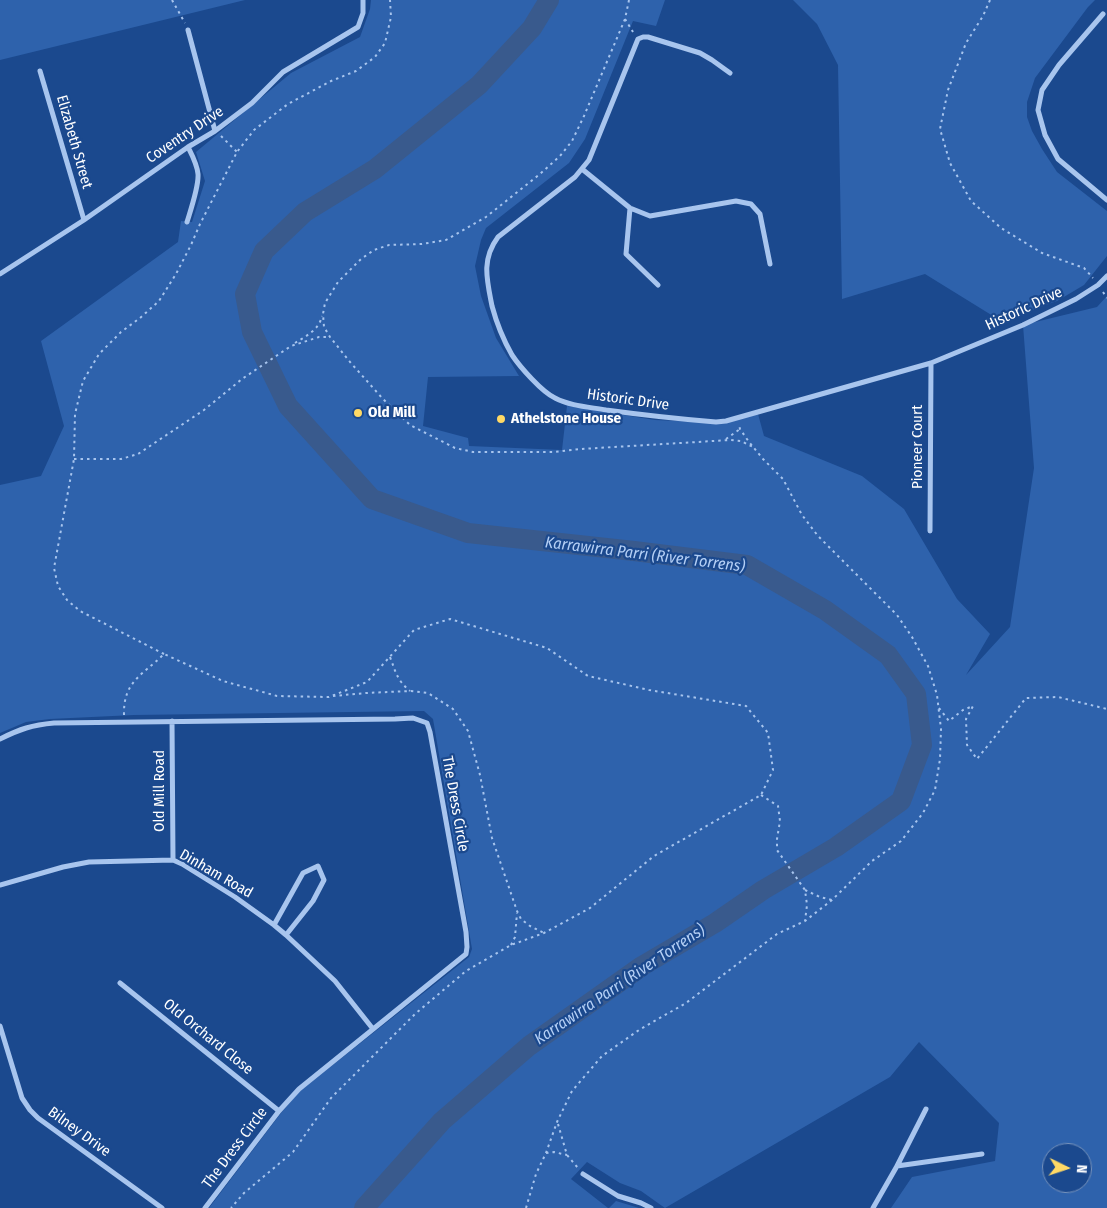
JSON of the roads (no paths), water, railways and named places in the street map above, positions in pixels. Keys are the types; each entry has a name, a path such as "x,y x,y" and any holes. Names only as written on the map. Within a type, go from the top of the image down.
{"street":[{"name":"Coventry Drive","path":"0,274 84,220 188,147 215,131 252,103 283,72 358,27 363,13 363,0"},
{"path":"1103,14 1059,65 1042,90 1038,110 1045,134 1058,159 1107,200"},
{"path":"188,30 215,131"},
{"name":"Historic Drive","path":"730,73 700,53 648,37 643,36 638,39 589,160 566,184 498,236 492,244 487,257 487,276 495,317 513,356 539,386 552,397 566,403 645,416 716,422 737,418 931,363 1023,325 1076,299 1098,285 1107,276"},
{"name":"Elizabeth Street","path":"40,71 84,220"},
{"path":"187,222 198,182 195,161 188,147"},
{"path":"582,169 630,208 650,216 736,201 751,204 760,214 770,264"},
{"path":"630,208 626,254 658,285"},
{"name":"Pioneer Court","path":"930,532 931,363"},
{"name":"The Dress Circle","path":"0,739 34,725 54,723 413,718 427,723 466,932 466,954 299,1089 279,1111 205,1208"},
{"name":"Old Mill Road","path":"172,721 173,860"},
{"name":"Dinham Road","path":"0,885 63,867 90,862 173,860 235,897 286,935 335,981 373,1029"},
{"path":"274,925 303,873 318,866 324,880 313,902 286,935"},
{"name":"Old Orchard Close","path":"120,983 279,1111"},
{"name":"Bilney Drive","path":"0,1026 22,1098 30,1110 38,1118 162,1208"},
{"path":"873,1208 926,1109"},
{"path":"897,1166 982,1154"},
{"path":"583,1174 618,1196 651,1208"}],"waterway":[{"name":"Karrawirra Parri (River Torrens)","path":"364,1208 442,1121 529,1046 642,966 715,923 763,890 836,847 901,801 922,745 916,694 888,655 825,610 747,565 468,533 372,499 288,406 252,332 245,294 264,251 305,212 375,169 479,85 532,28 549,0"}],"place":[{"name":"Old Mill","path":"358,413"},
{"name":"Athelstone House","path":"501,419"}]}
